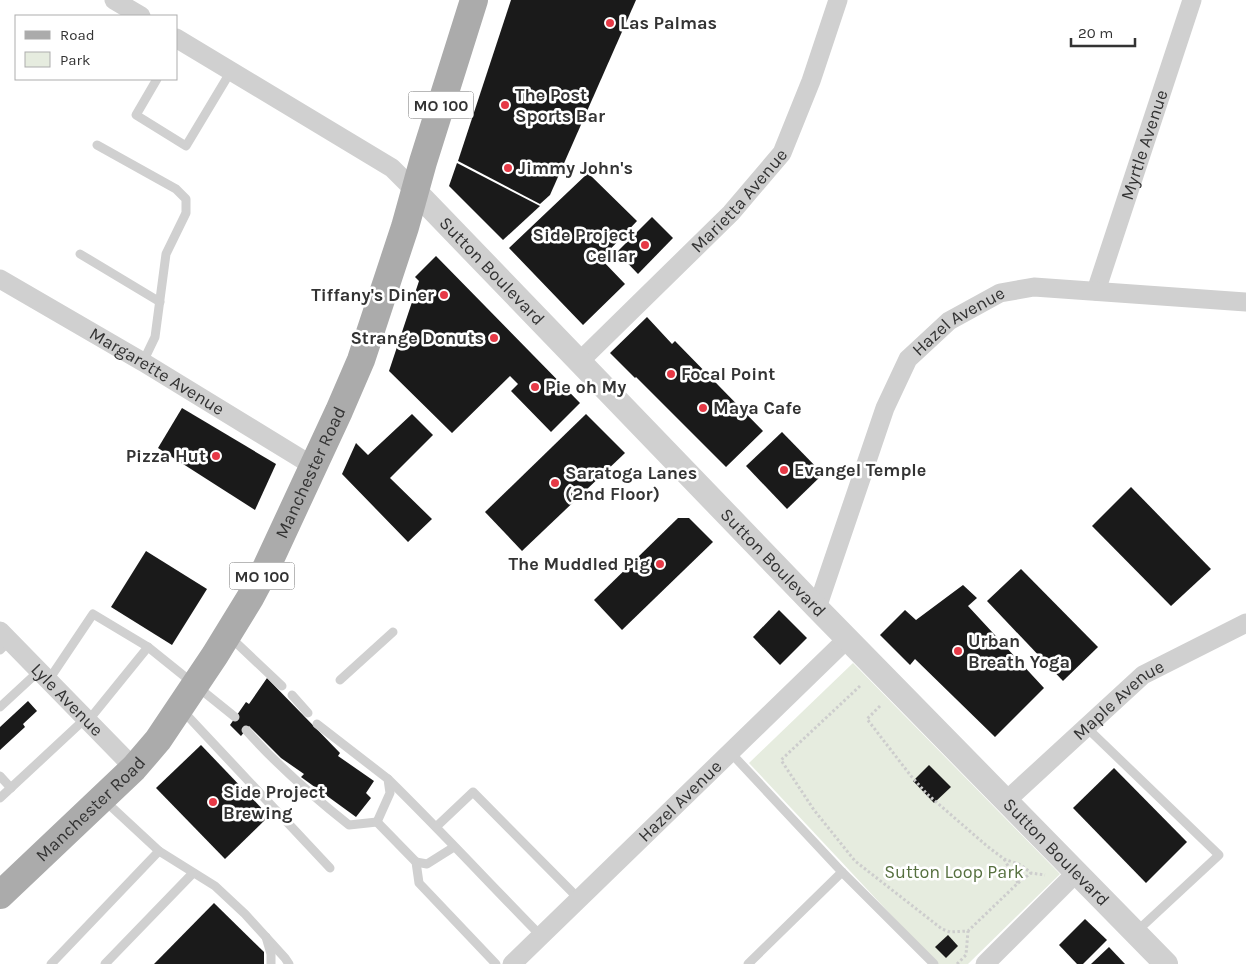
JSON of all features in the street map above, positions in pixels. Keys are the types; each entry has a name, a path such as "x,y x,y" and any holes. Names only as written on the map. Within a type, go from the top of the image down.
{"main road":[{"name":"Manchester Road","path":"4,888 134,768 158,740 228,636 267,566 361,360 405,227 474,0"}],"street":[{"path":"114,0 139,15"},
{"name":"Marietta Avenue","path":"580,360 731,214 782,152 811,81 838,0"},
{"name":"Myrtle Avenue","path":"1096,291 1192,0"},
{"name":"Sutton Boulevard","path":"178,42 231,70 392,168 580,360 817,608 1166,964"},
{"name":"Margarette Avenue","path":"0,279 143,362 313,466"},
{"name":"Hazel Avenue","path":"817,608 884,408 908,359 949,321 1000,293 1034,287 1246,302"},
{"name":"Maple Avenue","path":"1006,800 1143,675 1246,623"},
{"name":"Hazel Avenue","path":"512,964 848,638"},
{"name":"Lyle Avenue","path":"3,641 44,676 134,768"},
{"path":"985,964 1077,872"}],"lane":[{"path":"156,80 136,115 186,146 231,70"},
{"path":"97,145 176,190 186,198 186,213 166,254 155,337 143,362"},
{"path":"80,254 160,302"},
{"path":"0,707 44,676 93,614 148,647 235,716"},
{"path":"340,680 393,632"},
{"path":"228,636 282,686"},
{"path":"0,798 87,720 148,647"},
{"path":"292,695 308,713"},
{"path":"180,708 330,868"},
{"path":"318,724 388,779 436,826 541,936"},
{"path":"1086,728 1219,855 1136,932"},
{"path":"246,730 269,756 307,792 349,825 377,822"},
{"path":"730,752 842,872 934,964"},
{"path":"0,776 11,788"},
{"path":"377,822 390,793 388,779"},
{"path":"436,826 473,792 579,899"},
{"path":"102,798 159,851 215,886 265,936 289,964"},
{"path":"377,822 416,862 419,883 496,964"},
{"path":"416,862 428,864 454,847"},
{"path":"51,964 159,851"},
{"path":"748,964 842,872"},
{"path":"105,964 193,873"},
{"path":"265,936 271,954 271,964"},
{"path":"275,947 282,964"}],"path":[{"path":"860,686 782,760 814,810 855,861 942,929 950,932 968,931 1031,873"},
{"path":"880,706 867,718 927,794 1004,859 1021,865 1031,873 1045,875"},
{"path":"1004,859 1018,883"},
{"path":"957,964 966,955 968,931"}],"green space":[{"name":"Sutton Loop Park","path":"853,663 1060,874 968,964 937,964 749,763"}],"building":[{"path":"511,0 636,0 550,195 540,204 458,161"},
{"path":"457,163 540,206 503,240 449,186"},
{"path":"588,173 637,221 601,259 625,284 583,325 509,248"},
{"name":"Side Project Cellar","path":"652,217 673,238 638,274 617,252"},
{"path":"436,256 580,403 551,432 511,391 518,384 510,376 452,433 389,371 419,281 415,277"},
{"path":"647,317 672,344 675,341 763,431 726,467 610,353"},
{"name":"Pizza Hut","path":"182,408 276,464 255,510 158,448"},
{"path":"412,414 433,435 390,478 432,519 408,542 342,474 356,443 368,455"},
{"name":"Saratoga Lanes (2nd Floor)","path":"586,414 625,453 522,551 485,512"},
{"name":"Evangel Temple","path":"782,432 823,474 787,509 746,466"},
{"path":"1131,487 1211,569 1171,606 1092,526"},
{"name":"The Muddled Pig","path":"678,518 689,518 713,542 622,630 594,600"},
{"path":"146,551 207,589 172,645 111,607"},
{"path":"1021,569 1098,647 1063,681 987,601"},
{"path":"963,585 977,598 968,606 1044,688 995,737 915,659 910,665 880,635 905,610 916,620"},
{"path":"779,610 807,638 780,665 753,637"},
{"path":"267,678 340,753 338,756 374,781 366,793 371,798 356,817 301,777 304,774 281,758 249,726 241,736 230,725 246,702 249,704"},
{"path":"28,701 37,711 23,724 25,727 0,750 0,727"},
{"name":"Side Project Brewing","path":"201,745 269,816 225,859 156,788"},
{"path":"929,765 951,787 934,803 913,781"},
{"path":"1114,768 1187,842 1146,883 1073,808"},
{"path":"214,903 264,952 264,964 154,964"},
{"path":"1085,919 1107,940 1083,964 1077,964 1059,945"},
{"path":"948,935 958,946 946,958 935,947"},
{"path":"1109,947 1125,964 1091,964"}],"place":[{"name":"Las Palmas","path":"610,23"},
{"name":"The Post Sports Bar","path":"505,105"},
{"name":"Jimmy John's","path":"508,168"},
{"name":"Side Project Cellar","path":"645,245"},
{"name":"Tiffany's Diner","path":"444,295"},
{"name":"Strange Donuts","path":"494,338"},
{"name":"Focal Point","path":"671,374"},
{"name":"Pie oh My","path":"535,387"},
{"name":"Maya Cafe","path":"703,408"},
{"name":"Pizza Hut","path":"216,456"},
{"name":"Evangel Temple","path":"784,470"},
{"name":"Saratoga Lanes (2nd Floor)","path":"555,483"},
{"name":"The Muddled Pig","path":"660,564"},
{"name":"Urban Breath Yoga","path":"958,651"},
{"name":"Side Project Brewing","path":"213,802"}]}
